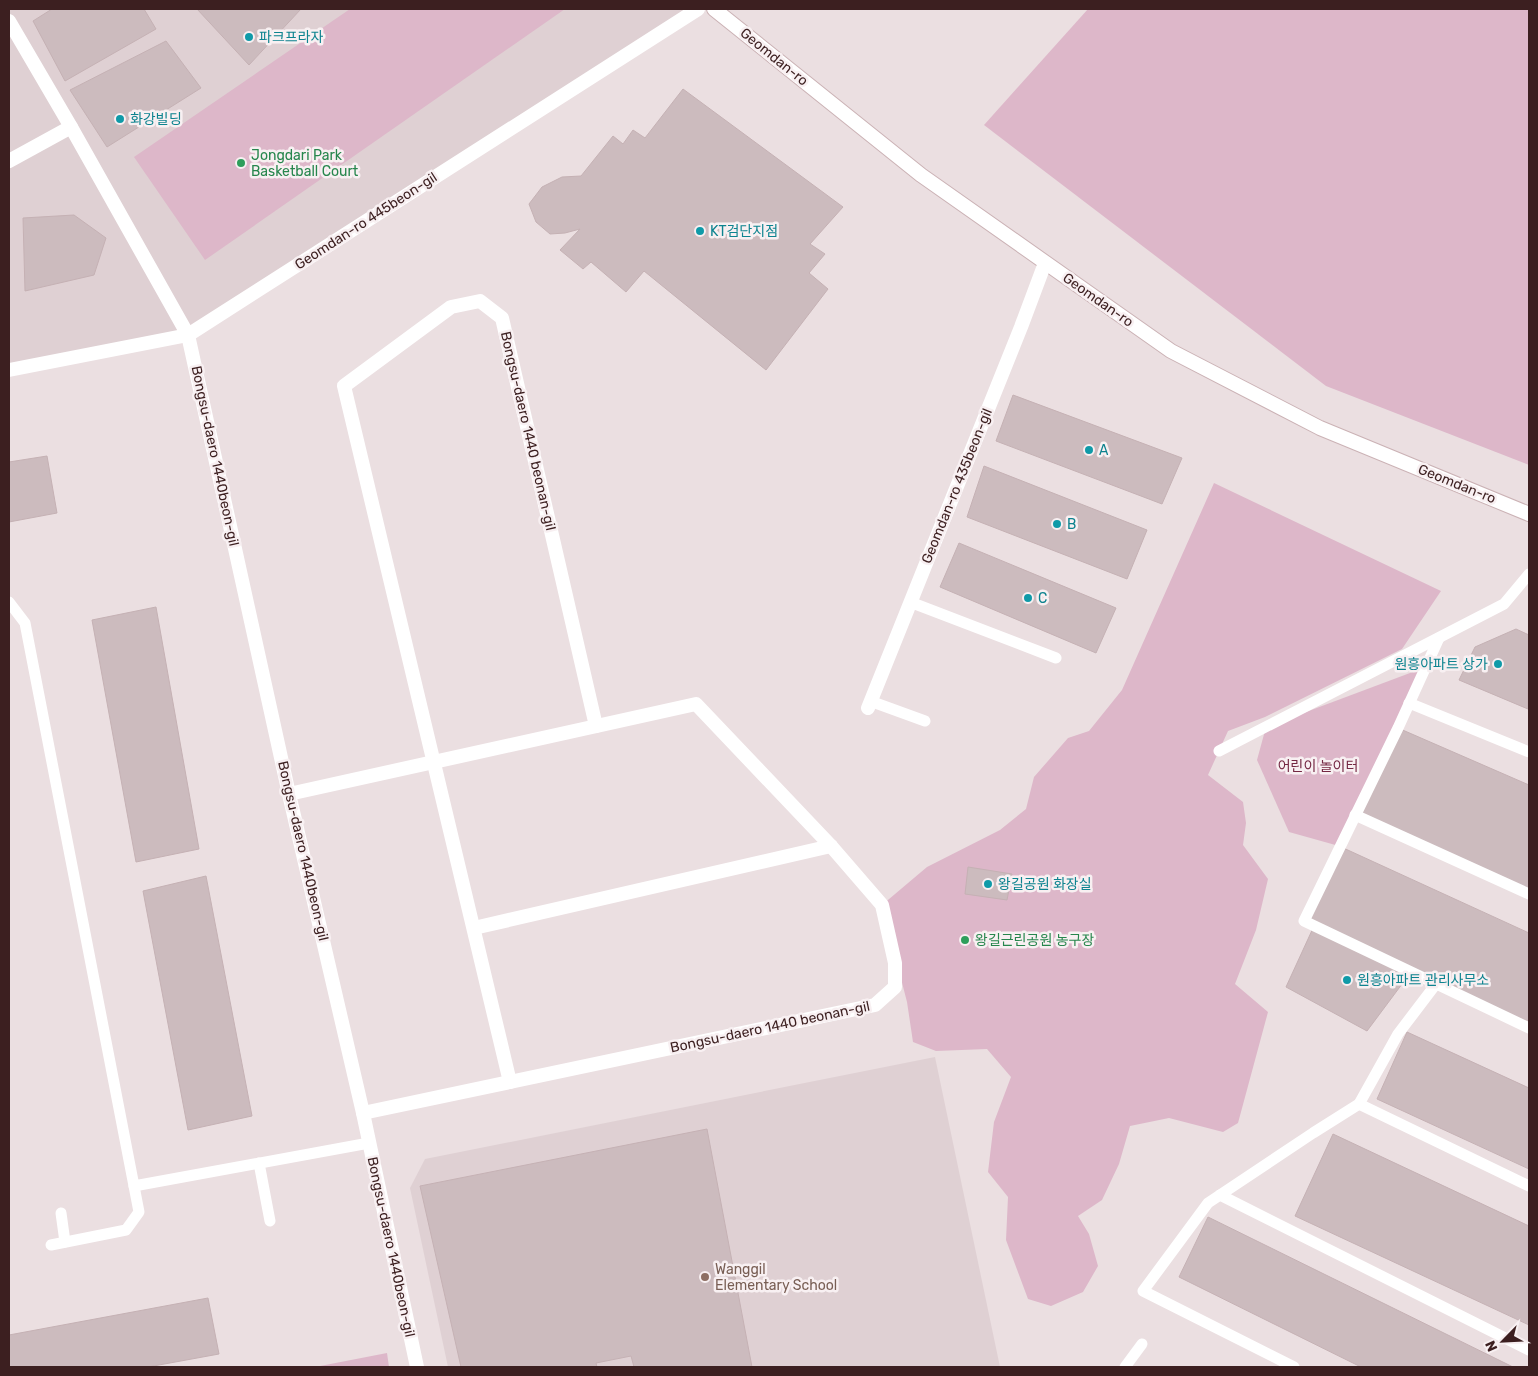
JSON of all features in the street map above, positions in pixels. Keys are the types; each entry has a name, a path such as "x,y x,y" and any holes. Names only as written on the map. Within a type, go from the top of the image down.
{"street":[{"name":"Geomdan-ro 445beon-gil","path":"9,370 188,335 698,9"},
{"name":"Geomdan-ro","path":"714,9 921,175 1171,351 1312,424 1529,514"},
{"name":"Bongsu-daero 1440beon-gil","path":"9,21 188,335 289,794 363,1113 416,1367"},
{"path":"9,161 71,127"},
{"name":"Geomdan-ro 435beon-gil","path":"869,704 1045,263"},
{"name":"Bongsu-daero 1440 beonan-gil","path":"510,1082 344,386 451,306 480,301 502,318 596,726"},
{"name":"Bongsu-daero 1440 beonan-gil","path":"289,794 696,704 831,846 882,905 895,963 895,987 875,1005 363,1113"},
{"path":"474,928 831,846"}],"lane":[{"path":"1219,751 1504,604 1529,574"},
{"path":"9,602 25,623 139,1212 126,1230 51,1245"},
{"path":"910,602 1056,658"},
{"path":"1439,638 1304,921 1529,1028"},
{"path":"1409,702 1529,752"},
{"path":"869,704 925,721"},
{"path":"1355,815 1529,894"},
{"path":"1294,1367 1143,1291 1208,1203 1313,1132 1359,1104 1398,1034 1436,984"},
{"path":"1359,1104 1529,1186"},
{"path":"134,1186 369,1144"},
{"path":"259,1163 270,1221"},
{"path":"1220,1195 1529,1350"},
{"path":"61,1213 65,1242"},
{"path":"1124,1367 1142,1344"}],"shaded area":[{"path":"9,9 698,9 188,335 9,370"},
{"name":"Wanggil Elementary School","path":"935,1057 1000,1367 448,1367 410,1188 425,1159"}],"green space":[{"path":"350,9 565,9 205,260 134,157"},
{"path":"1088,9 1529,9 1529,465 1326,386 984,125"},
{"path":"1214,483 1441,591 1402,649 1265,717 1228,731 1208,775 1243,802 1246,823 1243,845 1268,879 1256,930 1235,984 1268,1012 1238,1123 1223,1132 1169,1118 1130,1126 1119,1164 1102,1200 1078,1216 1089,1234 1098,1266 1083,1292 1051,1306 1028,1299 1006,1240 1008,1197 988,1172 994,1122 1011,1077 987,1049 936,1051 913,1042 907,1002 882,905 927,867 1000,830 1026,809 1034,777 1068,738 1089,731 1122,690"},
{"name":"어린이 놀이터","path":"1426,667 1339,846 1289,832 1257,760 1266,727"},
{"path":"387,1353 389,1367 315,1367"}],"building":[{"path":"52,9 144,9 156,29 65,81 33,21"},
{"name":"파크프라자","path":"197,9 301,9 249,65"},
{"name":"화강빌딩","path":"166,41 201,88 107,147 70,90"},
{"name":"KT검단지점","path":"683,89 843,207 810,244 825,254 809,273 828,289 766,370 644,271 626,292 591,262 583,269 560,250 580,229 550,234 536,222 529,204 542,187 562,177 581,176 613,136 623,144 633,130 645,138"},
{"path":"74,215 106,238 94,275 25,291 23,218"},
{"name":"A","path":"1013,395 1182,458 1162,504 996,441"},
{"path":"47,456 57,513 9,522 9,462"},
{"name":"B","path":"984,466 1147,530 1127,579 967,517"},
{"name":"C","path":"959,543 1116,608 1096,653 940,587"},
{"path":"156,607 199,849 136,862 92,620"},
{"name":"원흥아파트 상가","path":"1516,629 1529,635 1528,709 1459,680 1475,647"},
{"path":"1398,728 1529,785 1529,894 1355,815"},
{"path":"1339,846 1529,933 1529,1027 1304,921"},
{"name":"왕길공원 화장실","path":"968,867 1012,874 1007,900 965,894"},
{"path":"206,876 252,1116 188,1130 143,891"},
{"name":"원흥아파트 관리사무소","path":"1314,926 1411,972 1367,1031 1286,987"},
{"path":"1407,1032 1529,1088 1529,1169 1377,1099"},
{"path":"707,1129 752,1367 634,1367 631,1356 596,1363 597,1367 461,1367 420,1186"},
{"path":"1333,1134 1529,1226 1529,1325 1295,1216"},
{"path":"1208,1217 1513,1367 1361,1367 1179,1277"},
{"path":"208,1298 219,1354 148,1367 9,1367 9,1335"}],"place":[{"name":"파크프라자","path":"249,37"},
{"name":"화강빌딩","path":"120,119"},
{"name":"Jongdari Park Basketball Court","path":"241,163"},
{"name":"KT검단지점","path":"700,231"},
{"name":"A","path":"1089,450"},
{"name":"B","path":"1057,524"},
{"name":"C","path":"1028,598"},
{"name":"원흥아파트 상가","path":"1498,664"},
{"name":"왕길공원 화장실","path":"988,884"},
{"name":"왕길근린공원 농구장","path":"965,940"},
{"name":"원흥아파트 관리사무소","path":"1347,980"},
{"name":"Wanggil Elementary School","path":"705,1277"}]}
